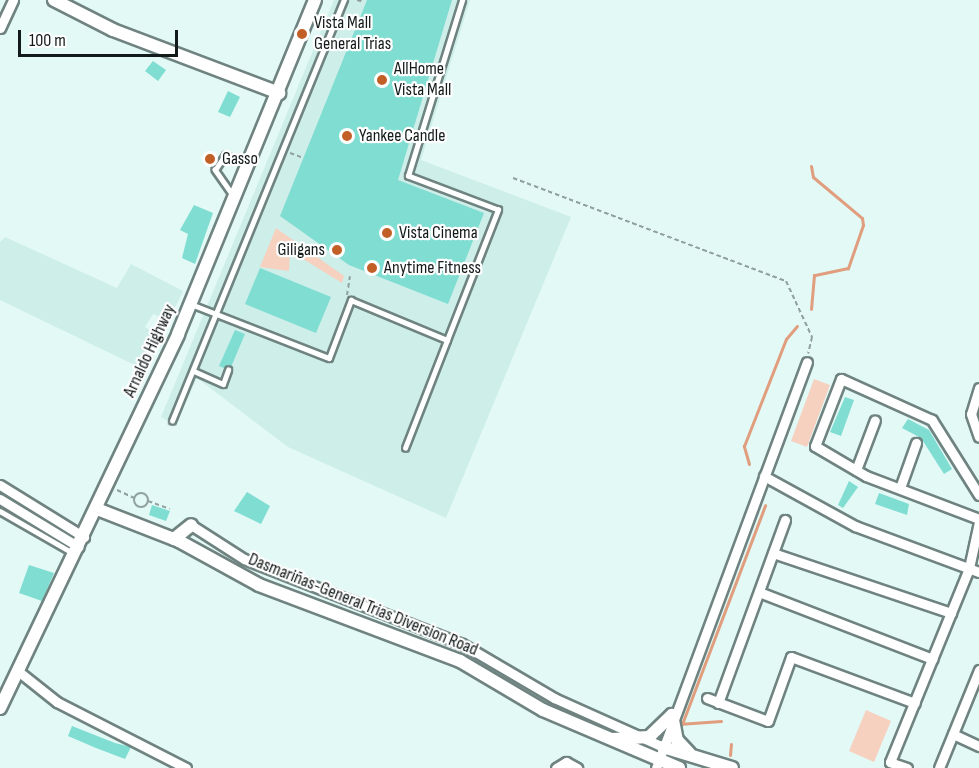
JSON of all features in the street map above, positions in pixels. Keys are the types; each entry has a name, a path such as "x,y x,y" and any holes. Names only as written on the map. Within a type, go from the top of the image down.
{"street":[{"path":"0,28 13,0"},
{"path":"54,0 113,30 279,93"},
{"name":"Arnaldo Highway","path":"0,708 108,486 191,304 315,0"},
{"path":"657,765 672,715 807,362"},
{"path":"907,768 890,762 969,568 979,521 856,470 815,446 841,379 932,420 979,495"},
{"path":"979,388 971,414 979,437"},
{"path":"856,470 875,420"},
{"path":"900,488 916,443"},
{"path":"764,476 846,522 979,572"},
{"path":"0,485 79,546"},
{"path":"0,499 79,546"},
{"name":"Dasmariñas-General Trias Diversion Road","path":"97,509 174,539 259,585 460,662 528,703 622,746 657,765 679,768"},
{"path":"718,703 785,520"},
{"path":"174,539 191,525"},
{"name":"Dasmariñas-General Trias Diversion Road","path":"191,525 244,560 462,644 554,698 663,747 732,768"},
{"path":"774,553 951,613"},
{"path":"759,592 933,659"},
{"path":"707,698 768,721 791,657 915,703"},
{"path":"939,768 979,670"},
{"path":"18,671 57,702 186,768"},
{"path":"969,696 979,701"},
{"path":"598,735 641,737 660,730 672,715"},
{"path":"672,715 677,740 693,756"},
{"path":"953,734 979,746"},
{"path":"622,746 645,768"},
{"path":"556,768 566,762 577,768"}],"lane":[{"path":"172,421 218,315 344,0"},
{"path":"405,448 498,210 408,176 462,0"},
{"path":"235,199 215,170 225,155 249,164"},
{"path":"191,304 329,358 351,300 447,340"},
{"path":"244,334 247,326"},
{"path":"194,371 223,384 228,370"},
{"path":"0,511 79,546"}],"path":[{"path":"357,0 364,2"},
{"path":"284,151 301,158"},
{"path":"513,178 786,281 812,337 807,362"},
{"path":"350,276 344,291 351,300"},
{"path":"108,486 134,498 138,507 148,501"},
{"path":"134,498 141,493 148,501 170,509"}],"shaded area":[{"name":"Vista Mall General Trias","path":"334,0 470,0 421,160 571,217 446,518 288,447 197,378 175,425 161,417"},
{"path":"276,228 344,276 342,283 290,251 289,271 260,267"},
{"path":"5,237 117,288 131,264 183,291 169,320 153,314 145,327 161,338 145,370 0,300 0,242"},
{"path":"814,379 830,385 807,447 791,441"},
{"path":"866,710 891,721 874,762 849,751"}],"building":[{"path":"367,0 452,0 398,180 484,213 448,304 349,265 280,216"},
{"path":"153,61 166,70 158,81 145,71"},
{"path":"228,91 240,97 230,117 218,112"},
{"path":"194,205 213,213 195,264 182,258 188,234 180,230"},
{"path":"260,268 331,297 316,333 245,304"},
{"path":"235,330 245,334 231,367 224,368 219,366"},
{"path":"845,397 854,400 841,436 830,432"},
{"path":"908,419 929,430 952,469 944,474 921,438 902,428"},
{"path":"849,481 858,487 843,508 838,505"},
{"path":"247,492 270,506 261,524 234,511"},
{"path":"879,493 909,504 907,515 875,504"},
{"path":"152,505 170,511 166,521 149,515"},
{"path":"29,565 54,573 42,601 19,593"},
{"path":"72,726 131,747 125,759 68,736"}],"waterway":[{"path":"811,166 813,177 862,218 863,225 848,268 814,275 811,309"},
{"path":"749,464 744,446 786,339 797,326"},
{"path":"979,413 979,420"},
{"path":"721,721 682,724 765,505"},
{"path":"730,755 731,744"}],"place":[{"name":"Vista Mall General Trias","path":"302,34"},
{"name":"AllHome Vista Mall","path":"382,80"},
{"name":"Yankee Candle","path":"347,136"},
{"name":"Gasso","path":"210,159"},
{"name":"Vista Cinema","path":"387,233"},
{"name":"Giligans","path":"337,250"},
{"name":"Anytime Fitness","path":"372,268"}]}
